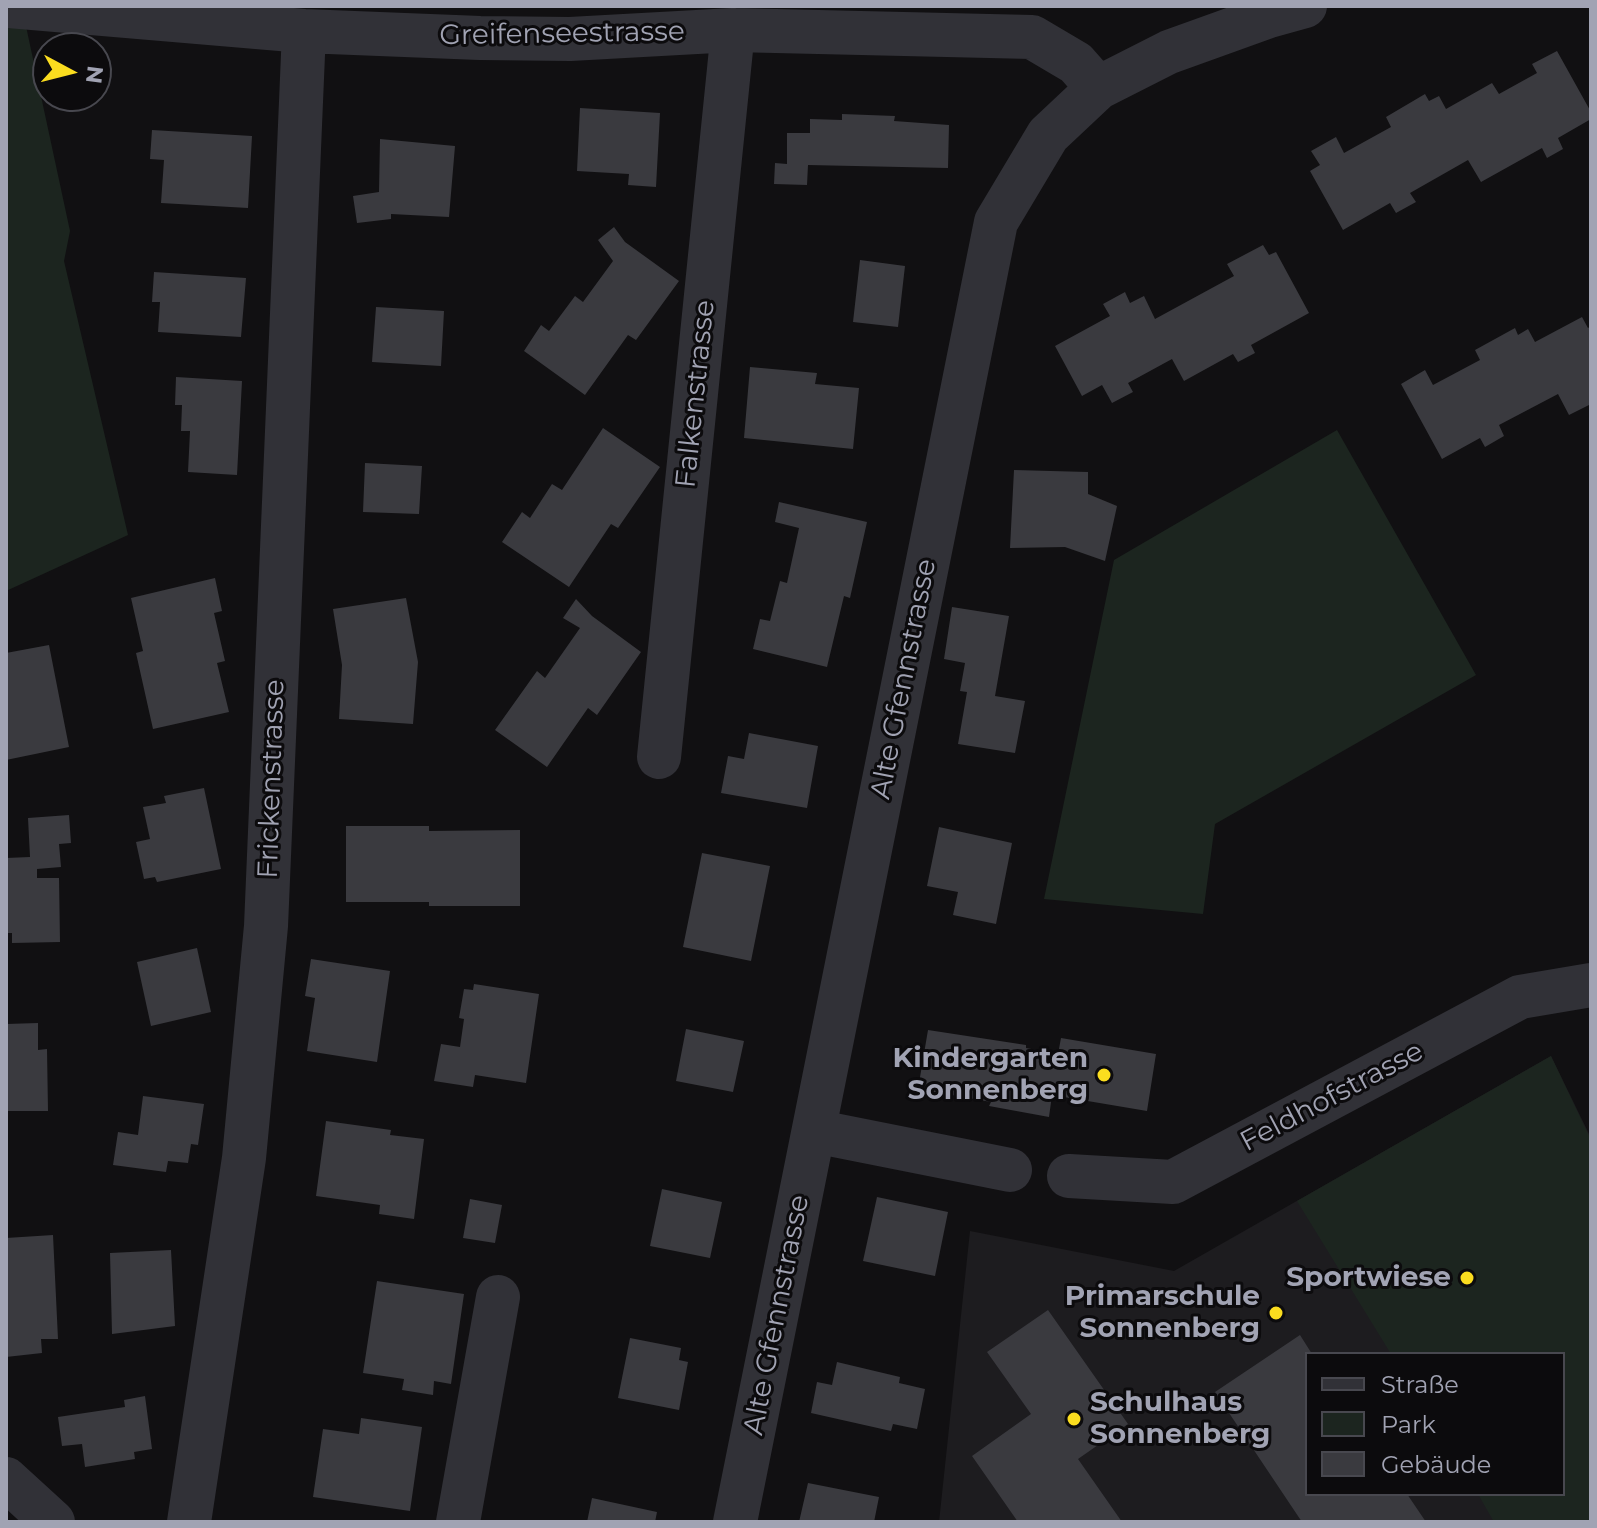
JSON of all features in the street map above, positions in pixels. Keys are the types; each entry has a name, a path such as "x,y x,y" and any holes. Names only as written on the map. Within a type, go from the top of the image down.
{"street":[{"name":"Greifenseestrasse","path":"9,6 304,31 480,38 570,39 733,30 1032,37 1076,63 1098,88"},
{"name":"Alte Gfennstrasse","path":"735,1522 996,222 1048,135 1098,88 1169,52 1305,6"},
{"name":"Falkenstrasse","path":"659,757 733,30"},
{"name":"Frickenstrasse","path":"189,1522 244,1158 257,1037 266,910 304,31"},
{"name":"Feldhofstrasse","path":"1069,1176 1173,1182 1520,997 1591,985"},
{"path":"814,1131 1010,1170"},
{"path":"458,1522 498,1297"},
{"path":"6,1479 53,1522"}],"shaded area":[{"name":"Primarschule Sonnenberg","path":"1551,1056 1591,1138 1591,1522 939,1522 970,1231 1174,1271"}],"green space":[{"path":"6,15 24,17 32,54 32,112 44,112 70,231 64,261 128,535 6,591"},
{"path":"1337,430 1476,675 1215,824 1203,914 1044,899 1114,560"},
{"name":"Sportwiese","path":"1551,1056 1591,1140 1591,1522 1494,1522 1479,1496 1565,1496 1565,1352 1390,1352 1297,1201"}],"building":[{"path":"1557,51 1591,112 1591,119 1558,138 1563,149 1547,158 1542,148 1481,182 1468,160 1410,193 1416,202 1396,213 1390,203 1343,230 1310,171 1320,165 1311,151 1336,137 1344,153 1391,127 1386,117 1425,94 1429,101 1439,96 1446,109 1492,83 1499,94 1537,73 1532,64"},
{"path":"580,108 660,113 656,187 628,185 629,174 577,171"},
{"path":"842,114 895,116 894,121 949,125 948,168 808,165 807,185 774,184 775,163 787,164 787,133 810,133 810,119 842,120"},
{"path":"152,130 252,136 248,208 161,203 164,160 150,159"},
{"path":"380,139 455,146 449,217 391,214 391,219 357,223 353,196 379,192"},
{"path":"614,227 625,242 679,281 636,340 628,335 585,395 524,351 541,325 549,331 575,296 583,302 613,261 598,240"},
{"path":"1263,245 1269,255 1276,252 1309,313 1251,345 1255,353 1238,362 1233,354 1184,381 1172,359 1128,383 1133,392 1112,403 1102,385 1082,396 1055,346 1110,316 1103,304 1125,292 1130,303 1144,296 1155,319 1234,276 1227,264"},
{"path":"860,260 905,266 898,327 853,322"},
{"path":"154,272 246,278 241,337 158,332 160,302 152,302"},
{"path":"376,307 444,311 441,366 372,362"},
{"path":"1582,317 1588,328 1591,326 1591,404 1569,415 1558,394 1499,425 1504,436 1485,447 1480,438 1442,459 1401,384 1425,370 1433,385 1480,360 1475,350 1515,328 1518,335 1528,329 1535,342"},
{"path":"750,367 817,373 815,384 859,388 853,449 744,438"},
{"path":"176,377 242,381 237,475 188,472 190,431 181,431 182,405 175,405"},
{"path":"603,428 660,467 618,528 611,524 569,587 502,542 522,512 530,518 552,484 562,490"},
{"path":"365,463 422,466 419,514 363,512"},
{"path":"1014,470 1088,472 1088,494 1117,506 1105,561 1065,547 1010,548"},
{"path":"779,502 867,522 850,598 844,596 827,667 753,649 760,619 770,621 780,581 787,583 799,528 775,522"},
{"path":"215,578 222,611 214,613 225,661 217,663 229,712 153,729 136,653 143,651 131,598"},
{"path":"406,598 418,662 413,724 339,719 342,665 333,609"},
{"path":"576,599 592,616 641,652 597,715 588,708 547,767 495,730 537,671 545,678 580,628 563,618"},
{"path":"952,607 1009,616 995,696 1025,701 1015,753 958,744 967,692 960,691 965,663 944,659"},
{"path":"49,645 69,747 6,760 6,653"},
{"path":"749,733 818,746 807,808 721,793 728,756 744,759"},
{"path":"204,788 221,869 157,882 155,877 144,879 136,842 150,839 143,807 166,803 164,796"},
{"path":"69,815 71,843 59,844 61,867 37,869 37,878 59,878 60,942 12,943 12,933 6,933 6,858 30,857 28,818"},
{"path":"346,826 429,826 429,831 520,830 520,906 346,902"},
{"path":"939,827 1012,843 996,924 953,915 958,892 927,886"},
{"path":"702,853 770,866 751,961 683,947"},
{"path":"197,948 211,1012 151,1026 137,962"},
{"path":"311,959 390,971 377,1062 307,1051 315,998 305,996"},
{"path":"474,984 539,994 526,1083 475,1075 473,1087 434,1081 441,1044 460,1047 464,1019 459,1018 464,989 473,990"},
{"path":"38,1023 38,1050 47,1049 48,1111 6,1111 6,1024"},
{"path":"686,1029 744,1041 733,1092 676,1081"},
{"path":"928,1030 1026,1045 1026,1048 1058,1054 1061,1038 1156,1054 1147,1111 1052,1095 1049,1117 989,1106 991,1102 918,1089"},
{"path":"143,1096 204,1104 198,1145 191,1144 188,1163 168,1161 166,1172 113,1165 118,1132 138,1135"},
{"path":"326,1121 391,1130 390,1135 424,1139 414,1219 379,1214 380,1205 316,1196"},
{"path":"662,1189 722,1202 710,1258 650,1246"},
{"path":"877,1197 948,1212 935,1276 863,1261"},
{"path":"470,1199 502,1205 495,1243 463,1238"},
{"path":"53,1235 58,1339 41,1339 42,1353 6,1357 6,1238"},
{"path":"171,1250 175,1326 112,1334 110,1253"},
{"path":"377,1281 464,1294 451,1384 434,1381 433,1395 402,1390 404,1379 363,1373"},
{"name":"Schulhaus Sonnenberg","path":"1048,1310 1128,1424 1078,1459 1122,1522 1018,1522 972,1456 1031,1414 987,1352"},
{"path":"1300,1335 1311,1352 1305,1352 1305,1496 1408,1496 1426,1522 1302,1522 1215,1392"},
{"path":"630,1338 681,1348 679,1360 688,1362 679,1410 618,1398"},
{"path":"837,1362 900,1377 899,1383 925,1389 917,1429 893,1424 891,1431 811,1413 817,1382 832,1385"},
{"path":"145,1396 152,1449 134,1452 135,1459 85,1467 82,1444 62,1446 58,1417 125,1407 124,1400"},
{"path":"361,1418 422,1427 410,1511 313,1497 323,1429 359,1434"},
{"path":"808,1483 879,1497 874,1522 799,1522"},
{"path":"592,1498 657,1512 655,1522 587,1522"}],"place":[{"name":"Kindergarten Sonnenberg","path":"1104,1075"},
{"name":"Sportwiese","path":"1467,1278"},
{"name":"Primarschule Sonnenberg","path":"1276,1313"},
{"name":"Schulhaus Sonnenberg","path":"1074,1419"}]}
